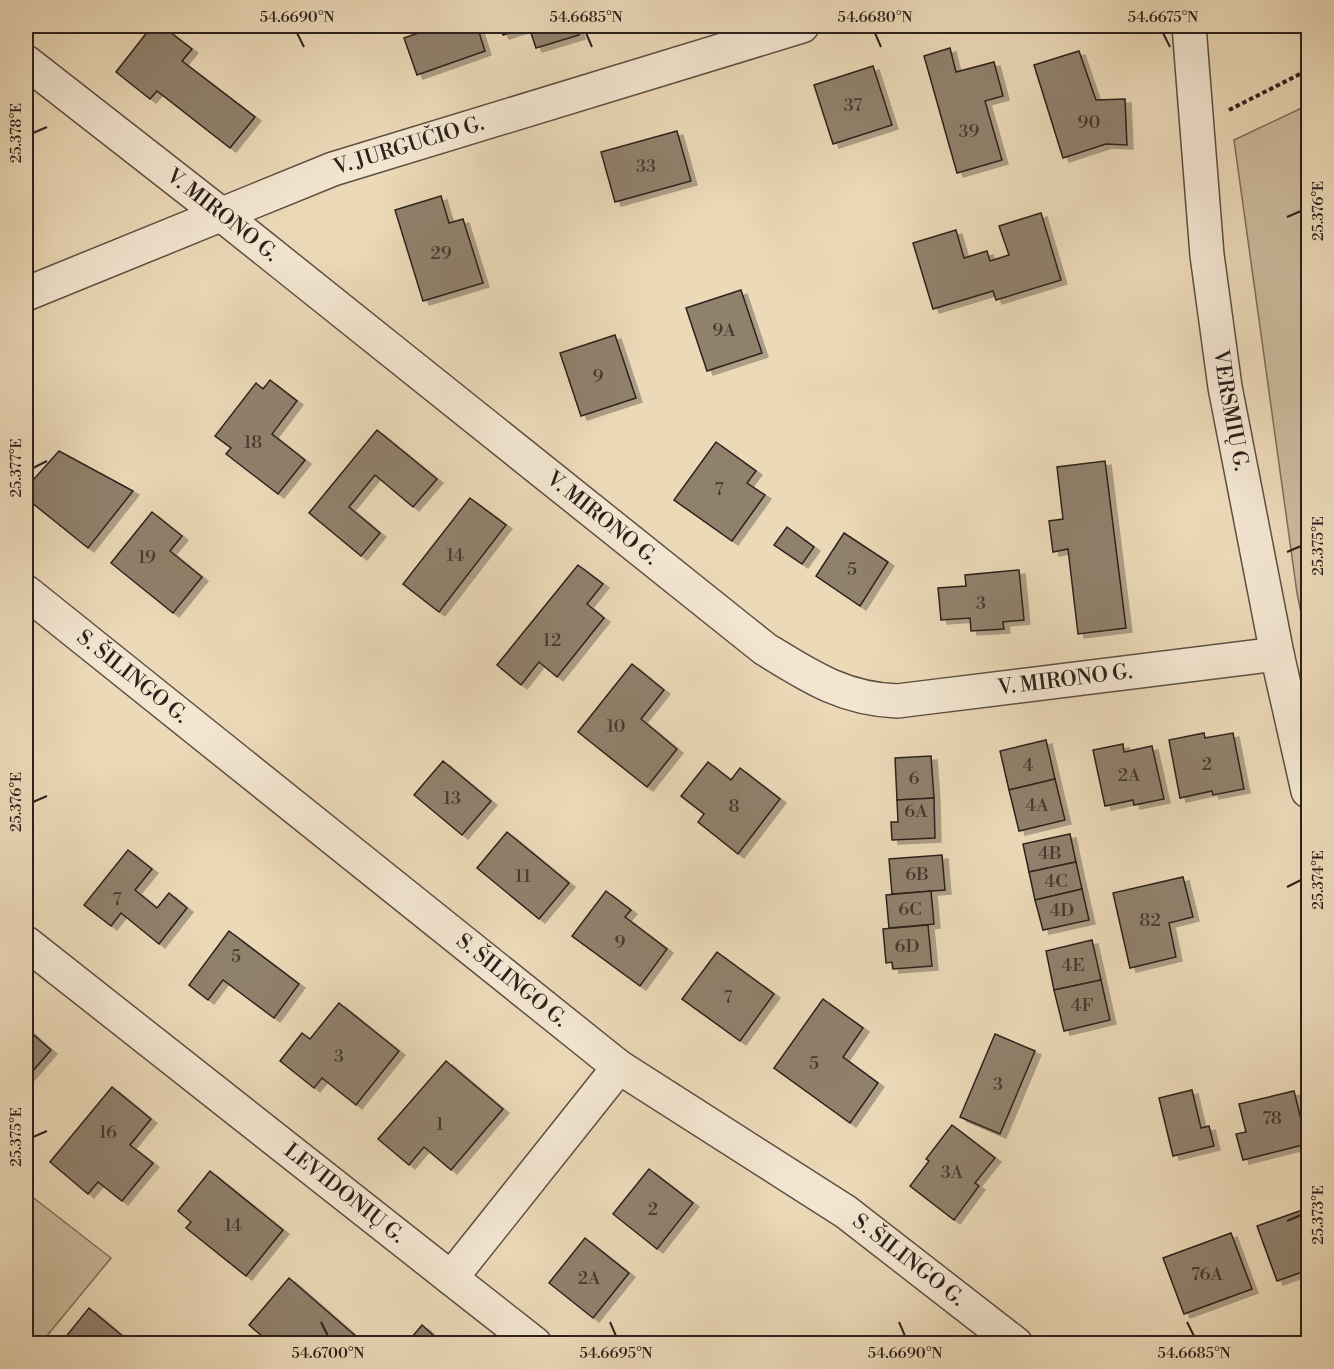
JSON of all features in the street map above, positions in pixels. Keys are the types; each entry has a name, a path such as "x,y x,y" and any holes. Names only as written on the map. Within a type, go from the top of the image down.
{"street":[{"name":"V. JURGUČIO G.","path":"26,294 333,169 802,26"},
{"name":"VERSMIŲ G.","path":"1189,26 1207,255 1225,387 1277,654 1308,791"},
{"name":"V. MIRONO G.","path":"26,62 222,215 765,649 808,675 845,693 872,700 897,701 1277,654"},
{"name":"S. ŠILINGO G.","path":"26,592 619,1067 846,1212 1017,1344"},
{"name":"LEVIDONIŲ G.","path":"26,943 535,1344"},
{"path":"451,1278 619,1067"}],"path":[{"path":"1196,112 1224,112 1308,70"}],"shaded area":[{"path":"1308,105 1308,649 1297,593 1234,140"},
{"path":"26,1192 111,1258 41,1343 26,1343"}],"building":[{"path":"152,26 162,26 192,49 182,61 255,117 230,148 157,91 150,99 116,72"},
{"path":"425,26 477,26 485,51 417,75 404,38 427,30"},
{"path":"500,26 576,26 579,35 536,48 529,27 503,35"},
{"path":"950,48 956,72 994,62 1003,96 985,101 1002,160 957,173 924,56"},
{"path":"1079,51 1096,100 1125,99 1127,145 1106,144 1063,158 1034,65"},
{"path":"873,66 892,125 833,144 814,85"},
{"path":"677,131 691,181 615,202 601,152"},
{"path":"441,196 449,223 463,219 483,283 423,301 395,210"},
{"path":"1041,213 1061,280 996,300 993,291 933,309 913,243 956,230 964,258 987,251 990,261 1009,255 999,226"},
{"path":"741,290 762,353 707,371 686,308"},
{"path":"615,335 636,398 581,416 560,353"},
{"path":"270,380 297,401 272,434 305,460 278,494 226,454 231,448 215,436 256,383 263,389"},
{"path":"377,430 437,479 413,507 375,475 349,507 380,533 361,556 309,513"},
{"path":"716,442 756,471 747,483 765,495 732,541 674,500"},
{"path":"59,451 133,491 88,548 26,498 26,488"},
{"path":"1105,461 1126,628 1078,634 1068,549 1053,552 1049,521 1063,519 1057,467"},
{"path":"470,498 506,525 439,612 403,584"},
{"path":"152,512 182,536 170,551 202,577 173,613 111,563"},
{"path":"787,527 814,547 802,564 774,545"},
{"path":"844,533 888,562 860,606 816,576"},
{"path":"578,565 603,584 587,604 604,618 557,677 539,662 521,685 497,665"},
{"path":"1019,570 1024,620 1003,622 1004,629 971,631 970,618 941,620 938,588 966,586 965,575"},
{"path":"632,664 664,690 641,719 677,749 647,787 578,732"},
{"path":"1204,733 1205,738 1233,733 1244,789 1213,795 1212,791 1180,798 1169,740"},
{"path":"1046,740 1055,779 1009,790 1000,751"},
{"path":"1123,744 1124,752 1152,746 1164,799 1134,805 1133,800 1105,806 1093,750"},
{"path":"931,756 934,798 897,800 895,758"},
{"path":"443,761 491,801 462,835 414,795"},
{"path":"708,762 731,780 740,768 780,799 738,854 698,822 704,814 681,796"},
{"path":"1055,779 1065,820 1019,831 1009,790"},
{"path":"934,798 935,838 892,840 891,822 898,822 897,800"},
{"path":"507,832 569,883 539,919 477,868"},
{"path":"1070,834 1076,862 1029,872 1023,844"},
{"path":"128,850 152,869 135,890 157,908 169,893 187,908 159,944 121,913 111,926 84,905"},
{"path":"942,855 945,890 892,894 889,859"},
{"path":"1076,862 1082,889 1035,900 1029,872"},
{"path":"1183,877 1193,917 1169,923 1176,957 1130,968 1113,893"},
{"path":"1082,889 1089,920 1043,930 1035,900"},
{"path":"606,891 631,910 625,917 667,949 640,986 572,936"},
{"path":"931,891 934,924 889,928 886,895"},
{"path":"928,925 932,966 893,969 892,962 886,963 883,929"},
{"path":"229,931 299,984 274,1018 223,980 208,1000 189,985"},
{"path":"1092,940 1101,980 1054,990 1046,951"},
{"path":"717,952 774,994 740,1041 682,999"},
{"path":"1101,980 1110,1020 1064,1031 1054,990"},
{"path":"823,999 863,1028 843,1057 878,1083 850,1123 774,1068"},
{"path":"339,1003 399,1051 356,1105 322,1078 314,1088 280,1061 302,1033 310,1039"},
{"path":"26,1028 51,1050 26,1079"},
{"path":"995,1034 1035,1051 1000,1134 960,1117"},
{"path":"446,1061 503,1109 451,1170 424,1147 409,1165 378,1139"},
{"path":"112,1087 151,1119 130,1145 153,1163 122,1201 98,1182 88,1194 50,1162"},
{"path":"1192,1090 1201,1128 1209,1126 1214,1146 1173,1156 1159,1098"},
{"path":"1294,1091 1307,1144 1243,1160 1236,1134 1246,1132 1239,1104"},
{"path":"952,1125 995,1158 975,1183 979,1186 954,1220 910,1186 929,1161 926,1159"},
{"path":"649,1169 693,1203 657,1249 613,1214"},
{"path":"210,1171 283,1230 246,1276 186,1228 191,1222 178,1211"},
{"path":"1308,1208 1308,1270 1277,1281 1257,1226"},
{"path":"1231,1233 1252,1289 1184,1314 1163,1258"},
{"path":"585,1238 629,1273 593,1318 549,1283"},
{"path":"289,1278 358,1338 353,1344 271,1344 249,1325"},
{"path":"89,1308 132,1344 60,1344"},
{"path":"422,1325 443,1344 406,1344"}]}
